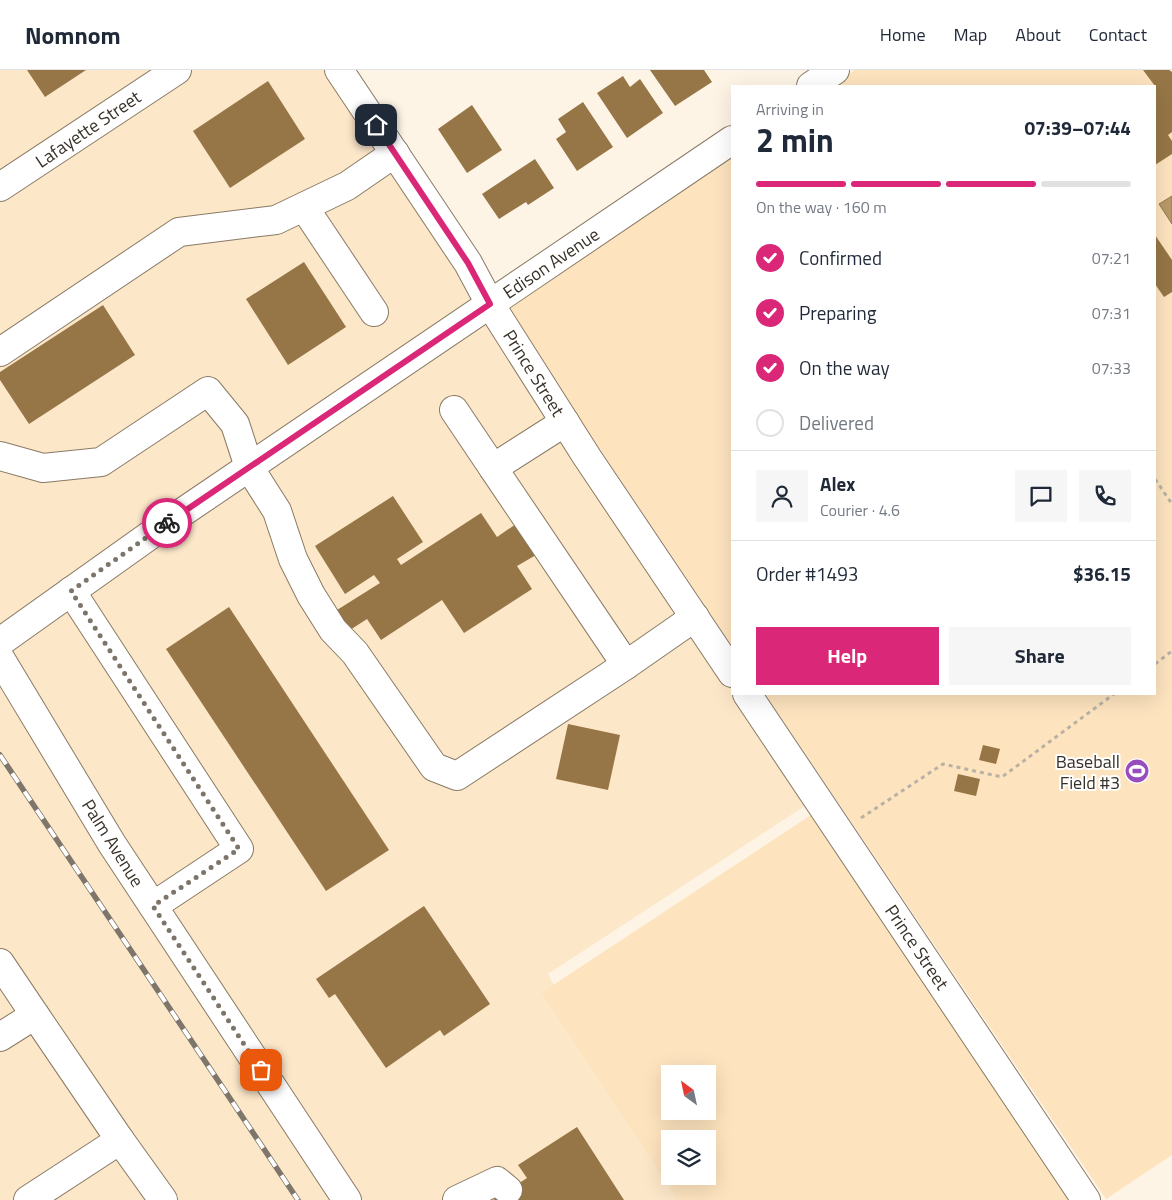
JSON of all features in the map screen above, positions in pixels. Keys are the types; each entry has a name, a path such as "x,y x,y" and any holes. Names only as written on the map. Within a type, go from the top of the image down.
{"street":[{"name":"Lafayette Street","path":"0,187 177,70"},
{"name":"Prince Street","path":"339,70 468,263 490,304 565,422 731,671"},
{"path":"812,85 835,70"},
{"name":"Edison Avenue","path":"0,642 249,467 731,141"},
{"path":"0,352 178,232 276,220 346,186 395,153"},
{"path":"304,207 374,312"},
{"path":"0,456 43,468 101,462 208,391 235,424 249,467 276,512 293,559 312,596 333,630 355,652 434,767 457,776 626,665 695,617"},
{"path":"454,410 626,665"},
{"path":"493,468 565,422"},
{"path":"71,591 239,849 153,906"},
{"name":"Palm Avenue","path":"0,658 112,844 347,1200"},
{"name":"Prince Street","path":"748,695 1086,1200"},
{"path":"0,963 163,1200"},
{"path":"0,1037 35,1015"},
{"path":"28,1200 120,1140"},
{"path":"457,1200 498,1181 508,1190"}],"path":[{"path":"1156,480 1172,504"},
{"path":"1156,663 1172,651"},
{"path":"858,820 943,764 1002,777 1113,695"}],"shaded area":[{"path":"0,70 349,70 492,285 285,426 302,449 497,317 731,665 731,695 752,695 808,804 548,974 554,985 541,993 661,1176 661,1185 667,1185 677,1200 0,1200"},
{"path":"855,70 1172,70 1172,1155 1106,1199 766,695 1156,695 1156,85 832,85"},
{"path":"731,153 731,645 504,306"},
{"path":"1172,196 1172,224 1159,204"},
{"path":"811,815 1069,1200 677,1200 667,1185 716,1185 716,1130 661,1130 661,1176 541,993"}],"building":[{"path":"27,70 86,70 45,97"},
{"path":"650,70 704,70 712,82 675,106"},
{"path":"1143,70 1169,70 1172,72 1172,132 1168,135 1172,141 1172,154 1156,164 1156,85"},
{"path":"623,76 630,87 640,79 663,113 627,138 597,93"},
{"path":"268,81 305,139 230,188 193,131"},
{"path":"583,102 613,147 577,171 556,139 566,132 558,119"},
{"path":"472,105 502,150 467,173 438,129"},
{"path":"535,159 554,188 528,205 526,202 499,219 482,194"},
{"path":"1156,236 1172,260 1172,292 1164,297 1156,285"},
{"path":"304,262 346,327 288,365 246,299"},
{"path":"103,305 135,355 29,424 0,380 0,372"},
{"path":"393,496 423,542 397,559 401,565 481,513 497,537 516,524 536,555 517,566 532,589 464,633 442,600 381,640 367,619 350,630 337,610 380,583 374,575 345,594 315,546"},
{"path":"229,607 389,850 326,891 166,649"},
{"path":"568,724 620,735 608,790 556,779"},
{"path":"983,745 1000,749 996,764 979,760"},
{"path":"958,774 980,779 976,796 954,791"},
{"path":"424,906 490,1004 444,1036 440,1030 386,1068 335,994 329,998 316,979"},
{"path":"577,1127 624,1200 493,1200 527,1178 518,1165"}],"railway":[{"path":"0,755 298,1200"}],"way so far":[{"path":"167,523 71,591 239,849 153,906 261,1070"}],"place":[{"name":"Baseball Field #3","path":"1137,771"}],"route":[{"path":"167,523 490,304 468,263 376,125"}]}
